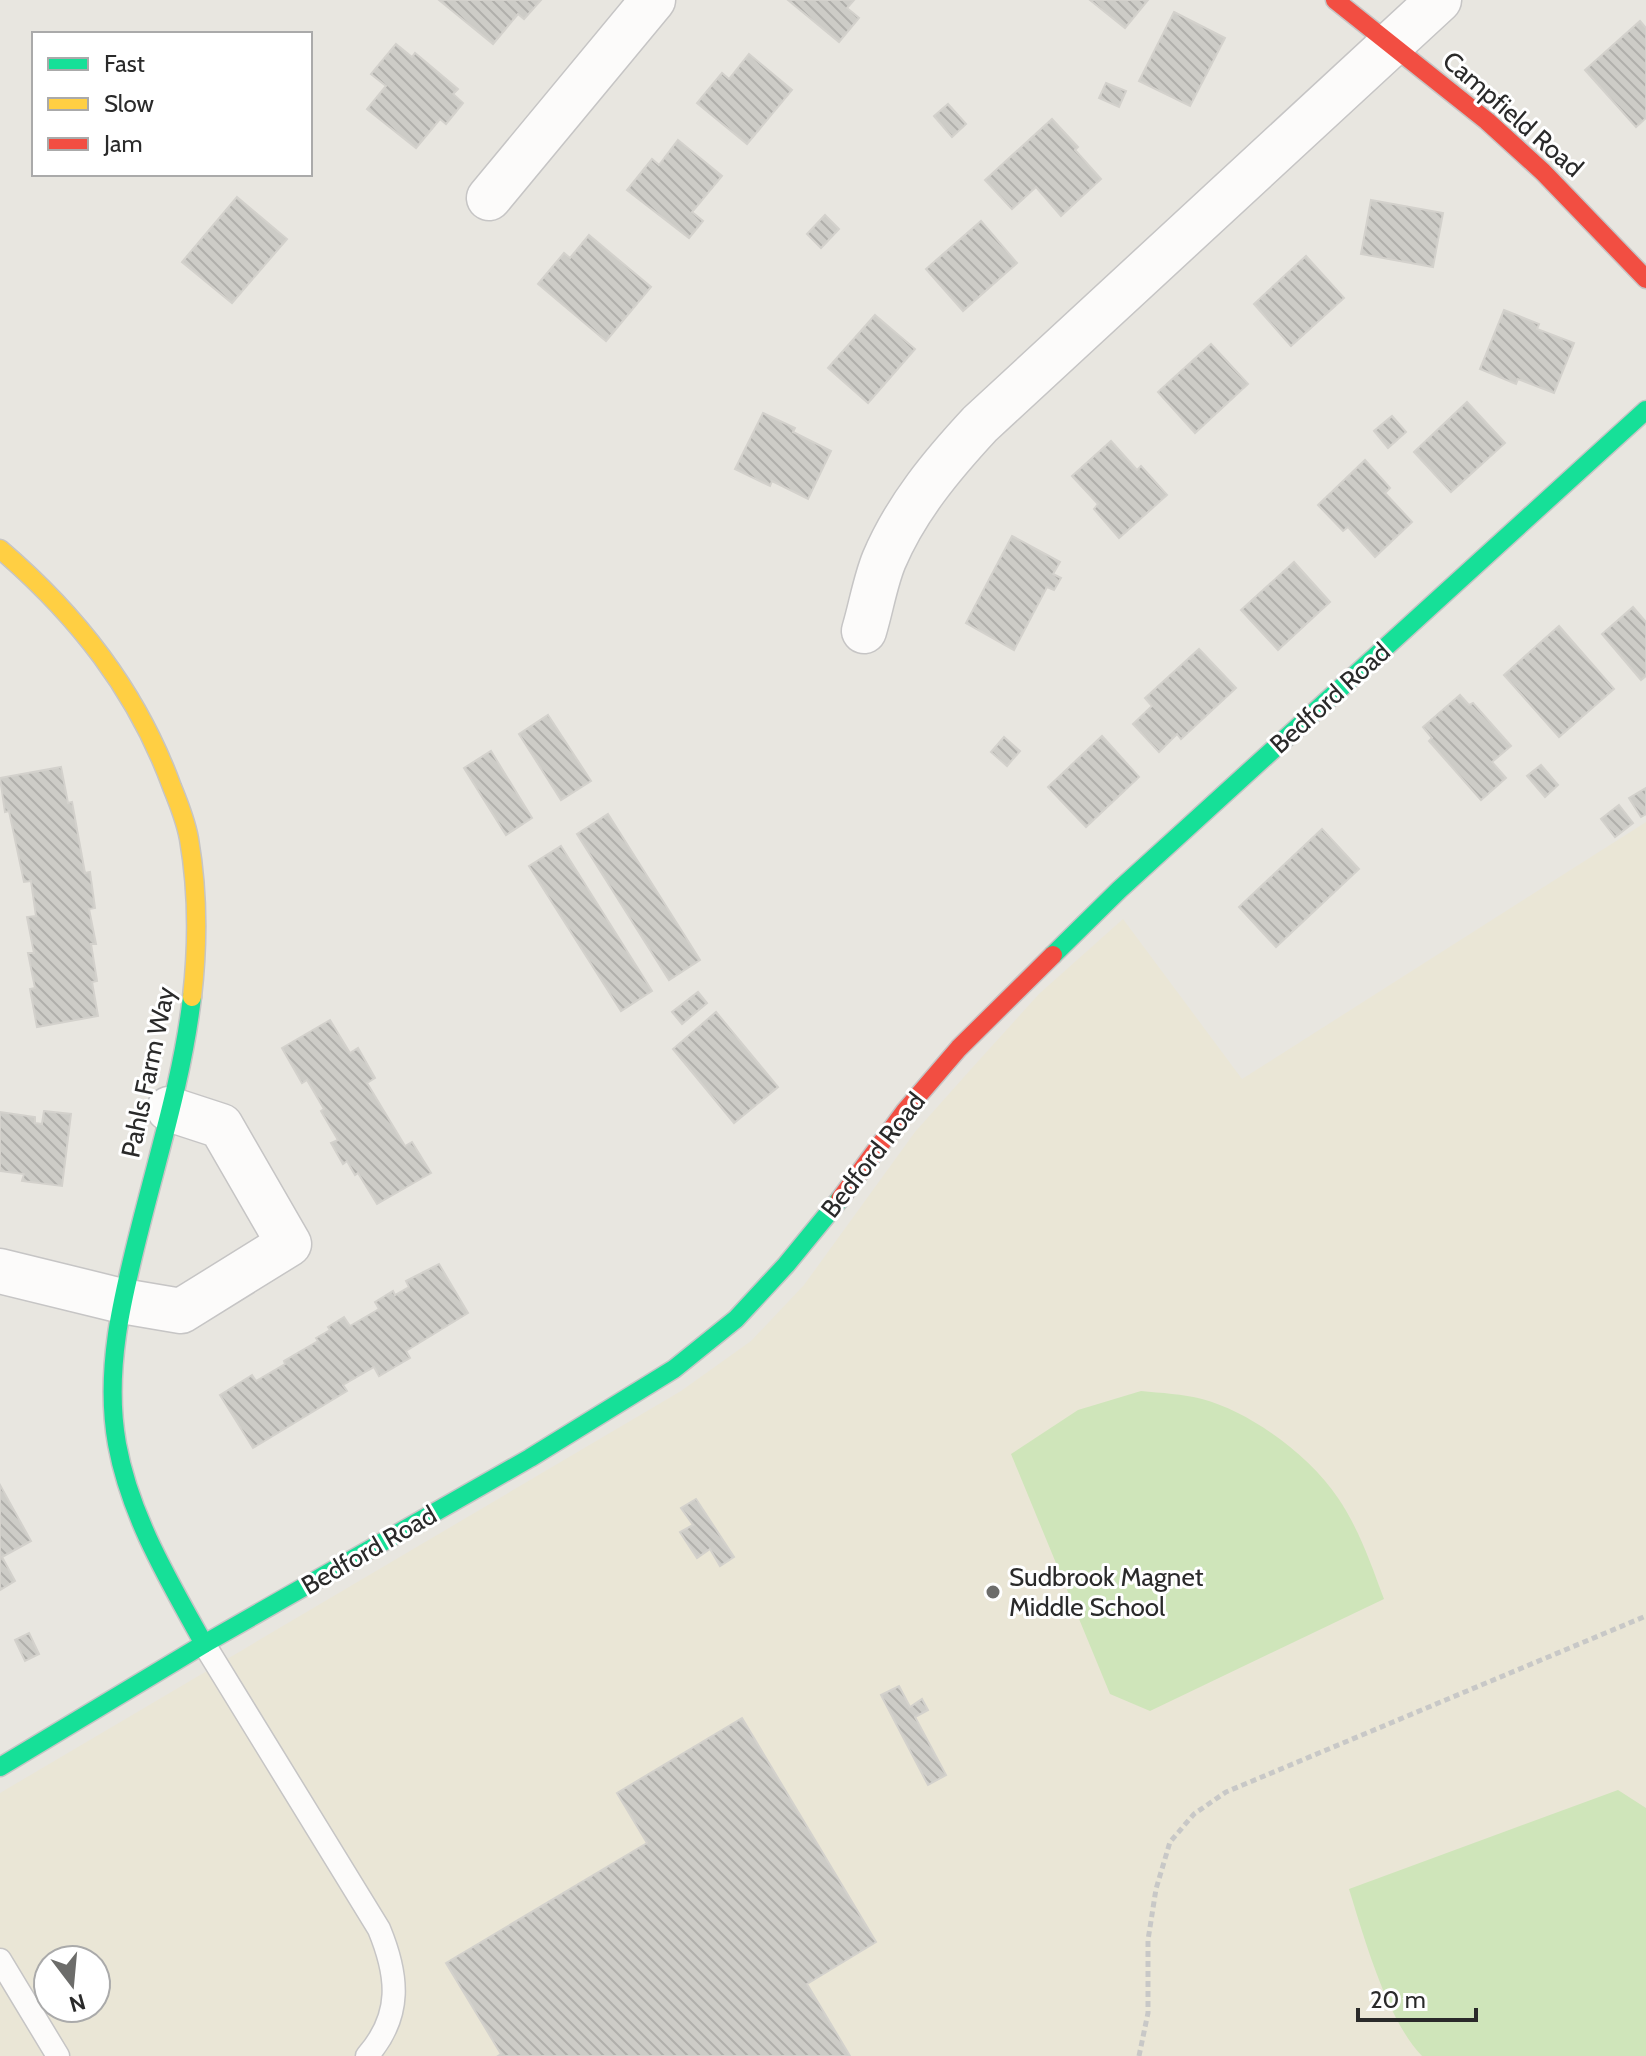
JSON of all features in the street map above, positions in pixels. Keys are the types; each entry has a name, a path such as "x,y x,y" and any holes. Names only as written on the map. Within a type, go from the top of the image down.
{"street":[{"path":"489,198 653,0"},
{"name":"Campfield Road","path":"1335,0 1487,121 1543,172 1646,279"},
{"path":"864,631 883,561 938,469 980,424 1439,0"},
{"name":"Bedford Road","path":"0,1767 204,1644 530,1458 674,1369 736,1319 786,1265 950,1058 1030,977 1131,879 1646,410"},
{"name":"Pahls Farm Way","path":"0,549 54,596 100,651 138,709 167,767 188,835 194,902 194,975 187,1030 122,1301 115,1351 113,1415 126,1482 150,1545 204,1644"},
{"path":"0,1271 122,1301 181,1311 289,1244 221,1126 169,1109"}],"lane":[{"path":"204,1644 379,1929 392,1961 396,1993 388,2020 367,2056"},
{"path":"0,1960 58,2056"}],"path":[{"path":"1139,2056 1148,2013 1148,1940 1156,1889 1170,1842 1194,1814 1226,1792 1646,1616"}],"shaded area":[{"name":"Sudbrook Magnet Middle School","path":"1646,822 1646,2056 0,2056 0,1793 681,1391 751,1341 804,1285 915,1132 1039,994 1123,919 1242,1079"}],"green space":[{"path":"1141,1391 1187,1396 1221,1405 1259,1425 1296,1452 1338,1498 1364,1547 1384,1599 1150,1711 1110,1694 1011,1454 1078,1410"},
{"path":"1618,1790 1646,1808 1646,2056 1422,2056 1409,2040 1387,2000 1349,1889"}],"building":[{"path":"439,0 541,0 524,19 518,14 493,44"},
{"path":"788,0 854,0 847,8 859,18 839,42"},
{"path":"1090,0 1148,0 1125,28"},
{"path":"1174,12 1225,38 1190,106 1139,81"},
{"path":"1640,21 1646,28 1646,118 1636,127 1585,70"},
{"path":"396,44 412,57 415,53 458,89 453,94 463,103 446,124 440,119 416,148 367,109 386,86 371,74"},
{"path":"749,54 792,90 747,144 697,103 722,73 729,79"},
{"path":"1106,83 1126,91 1119,107 1099,98"},
{"path":"948,104 966,124 952,137 934,116"},
{"path":"1052,119 1078,147 1075,150 1101,179 1061,216 1036,187 1012,209 985,180"},
{"path":"678,140 722,176 692,212 703,221 689,238 627,190 652,159 659,165"},
{"path":"237,197 287,239 232,303 182,262"},
{"path":"1371,200 1443,213 1433,267 1361,254"},
{"path":"825,215 839,229 821,248 807,234"},
{"path":"981,221 1017,263 963,311 926,269"},
{"path":"589,235 651,287 606,341 538,284 564,253 570,258"},
{"path":"1306,256 1344,298 1291,346 1254,304"},
{"path":"1504,310 1539,324 1537,329 1574,343 1554,393 1518,379 1516,384 1480,369"},
{"path":"875,315 915,349 868,403 828,368"},
{"path":"1211,344 1248,384 1195,433 1158,392"},
{"path":"1467,402 1505,443 1451,492 1414,452"},
{"path":"763,413 795,428 793,432 831,451 808,499 772,481 770,486 735,469"},
{"path":"1392,416 1406,432 1388,448 1374,431"},
{"path":"1111,441 1137,470 1141,466 1167,495 1119,538 1094,509 1098,504 1072,476"},
{"path":"1365,460 1390,488 1385,493 1412,522 1375,557 1348,527 1343,531 1318,505"},
{"path":"1012,536 1060,562 1053,574 1061,578 1054,590 1047,587 1014,650 966,623"},
{"path":"1294,562 1330,602 1278,650 1241,610"},
{"path":"1633,607 1646,622 1646,676 1641,680 1602,634"},
{"path":"1559,626 1614,689 1559,737 1504,675"},
{"path":"1199,649 1236,688 1181,739 1177,734 1159,752 1133,724 1152,706 1145,698"},
{"path":"1460,695 1469,705 1473,703 1511,746 1492,762 1506,778 1481,800 1429,741 1432,738 1423,727"},
{"path":"548,715 591,781 561,800 519,734"},
{"path":"1102,736 1139,777 1086,827 1048,787"},
{"path":"1004,737 1020,751 1007,766 991,752"},
{"path":"491,751 532,818 506,835 464,768"},
{"path":"1541,765 1558,785 1545,797 1527,776"},
{"path":"61,767 68,803 72,802 85,873 90,872 95,908 89,909 96,944 91,944 97,981 92,982 98,1016 37,1027 30,989 35,988 28,953 34,953 27,917 36,916 31,881 24,882 9,811 5,812 0,778"},
{"path":"1646,788 1646,814 1641,817 1629,798"},
{"path":"1619,805 1633,823 1615,837 1601,819"},
{"path":"608,814 700,960 669,980 577,834"},
{"path":"1322,829 1359,869 1276,947 1239,907"},
{"path":"561,846 652,991 621,1011 529,866"},
{"path":"698,992 707,1003 682,1024 672,1012"},
{"path":"716,1012 778,1087 734,1123 673,1049"},
{"path":"330,1020 350,1053 358,1048 375,1078 367,1083 405,1146 412,1142 431,1173 377,1204 358,1173 355,1175 347,1161 343,1164 331,1143 338,1140 321,1111 324,1109 307,1080 302,1083 282,1048"},
{"path":"44,1111 71,1114 62,1186 22,1181 24,1174 0,1171 0,1112 35,1117 35,1123 42,1124"},
{"path":"439,1264 468,1313 406,1351 410,1358 379,1376 374,1367 343,1385 347,1391 253,1448 220,1395 252,1375 256,1381 285,1364 284,1361 318,1341 316,1338 344,1317 350,1326 379,1309 375,1302 393,1291 395,1295 409,1287 406,1281"},
{"path":"0,1485 31,1541 2,1557 15,1581 0,1590"},
{"path":"696,1499 734,1557 720,1566 710,1549 697,1558 680,1532 693,1525 681,1508"},
{"path":"29,1633 39,1654 25,1661 15,1640"},
{"path":"899,1686 910,1707 922,1699 928,1710 915,1717 946,1775 928,1785 881,1695"},
{"path":"742,1718 876,1942 807,1984 850,2056 498,2056 501,2054 446,1963 647,1843 617,1793"}],"traffic: fast":[{"path":"1053,955 1119,890 1646,410"},
{"path":"192,997 177,1084 121,1308 113,1389 117,1444 131,1497 152,1547 204,1644"},
{"path":"0,1767 204,1644 530,1458 674,1369 736,1319 786,1265 840,1199"}],"traffic: slow":[{"path":"0,549 54,601 102,657 158,752 184,820 192,859 196,918 192,997"}],"traffic: jam":[{"path":"1335,0 1487,121 1543,172 1646,279"},
{"path":"840,1199 905,1111 959,1048 1053,955"}],"place":[{"name":"Sudbrook Magnet Middle School","path":"993,1592"}]}
